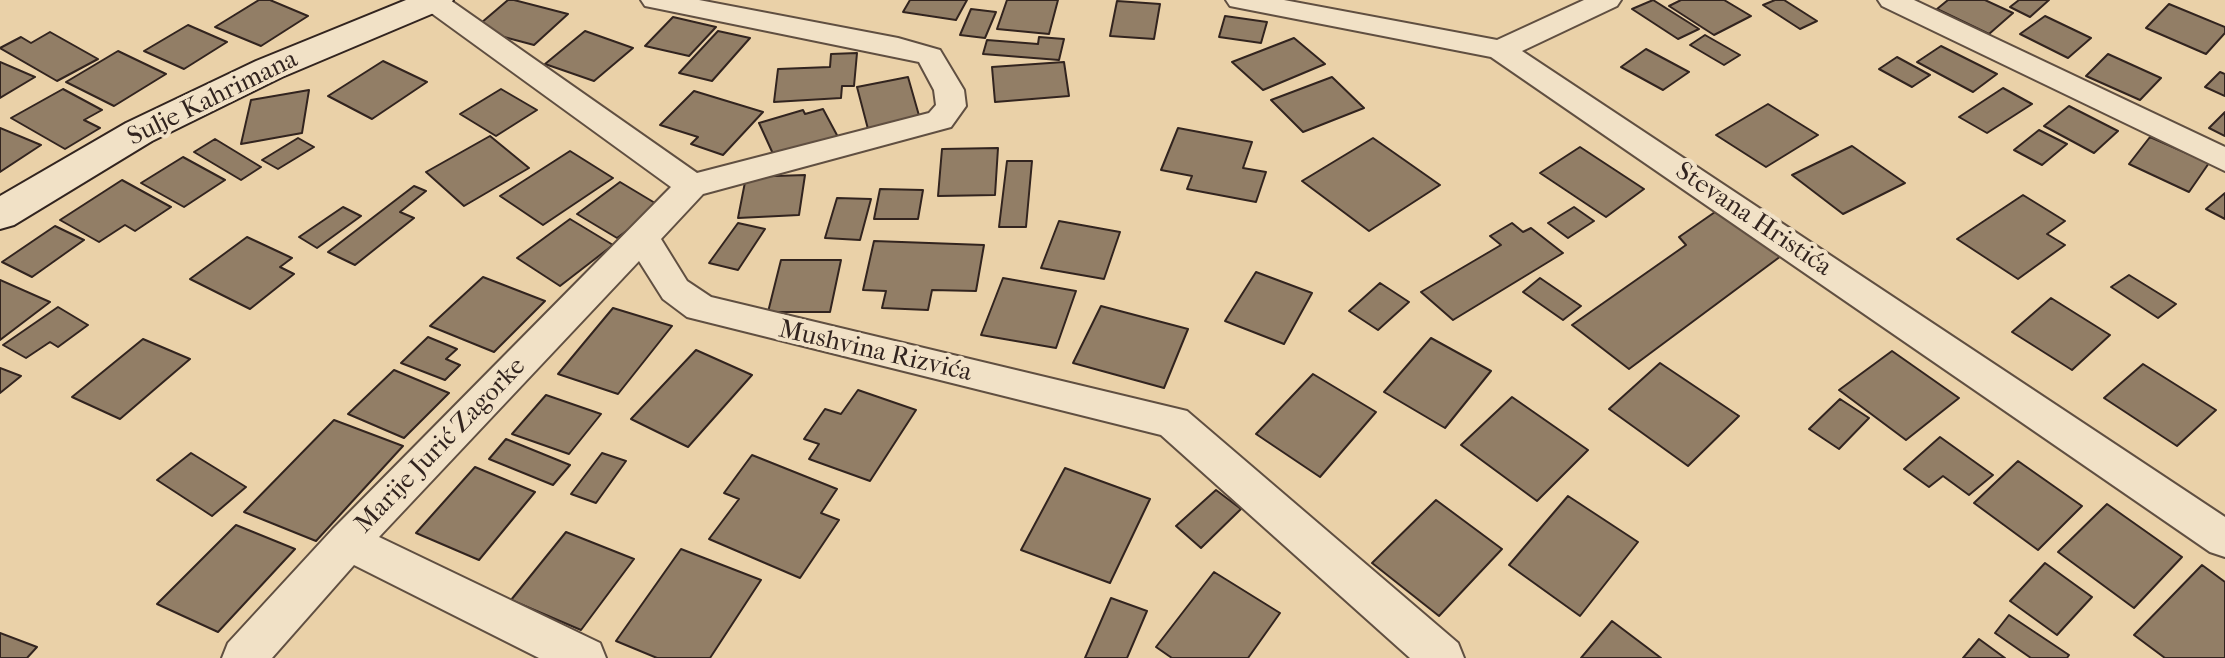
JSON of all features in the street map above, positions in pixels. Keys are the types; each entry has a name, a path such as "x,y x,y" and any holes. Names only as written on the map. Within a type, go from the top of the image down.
{"street":[{"path":"642,237 692,186 940,120 951,106 949,90 930,56 655,0"},
{"name":"Stevana Hristića","path":"1240,0 1500,50 2225,539"},
{"path":"1500,50 1607,0"},
{"path":"1892,0 2225,160"},
{"path":"434,1 692,186"},
{"name":"Sulje Kahrimana","path":"0,215 139,132 269,69 434,1"},
{"name":"Marije Jurić Zagorke","path":"244,658 348,542 642,237"},
{"name":"Mushvina Rizvića","path":"642,237 675,290 700,308 1173,422 1442,658"},
{"path":"348,542 584,658"}],"building":[{"path":"259,0 270,0 308,16 261,46 215,27"},
{"path":"508,0 568,14 534,45 474,29"},
{"path":"910,0 967,0 956,20 903,12"},
{"path":"1007,0 1058,0 1049,34 997,29"},
{"path":"1653,0 1699,29 1678,39 1632,9"},
{"path":"1681,0 1724,0 1751,16 1714,35 1669,6"},
{"path":"1784,0 1817,21 1800,29 1763,5"},
{"path":"1948,0 1985,0 2013,13 1989,34 1937,9"},
{"path":"2019,0 2049,0 2030,17 2010,7"},
{"path":"1117,1 1160,4 1154,39 1110,36"},
{"path":"2169,4 2225,27 2225,33 2206,54 2146,28"},
{"path":"971,9 996,12 985,38 960,35"},
{"path":"1225,16 1267,22 1261,43 1219,37"},
{"path":"2045,16 2091,38 2068,58 2020,34"},
{"path":"673,17 716,27 689,56 645,46"},
{"path":"188,25 227,42 184,69 144,51"},
{"path":"585,31 633,48 594,81 545,64"},
{"path":"718,31 750,38 712,81 679,73"},
{"path":"50,32 98,59 57,81 0,48 21,37 31,43"},
{"path":"1705,35 1740,55 1724,65 1690,45"},
{"path":"1039,37 1064,39 1059,60 983,54 987,40 1038,44"},
{"path":"1294,38 1325,64 1263,90 1232,62"},
{"path":"1941,46 1997,74 1973,92 1917,62"},
{"path":"1646,49 1689,72 1663,90 1621,67"},
{"path":"118,51 166,74 114,106 66,82"},
{"path":"857,53 854,86 842,86 841,98 774,102 778,69 830,67 831,54"},
{"path":"2108,54 2161,78 2140,100 2086,76"},
{"path":"1897,57 1930,75 1912,87 1879,69"},
{"path":"383,61 427,82 372,119 328,96"},
{"path":"0,62 35,77 0,98"},
{"path":"1064,62 1069,96 995,102 992,67"},
{"path":"2220,72 2225,74 2225,96 2205,87"},
{"path":"908,77 920,119 868,129 857,87"},
{"path":"1332,77 1364,108 1303,132 1271,100"},
{"path":"2003,88 2032,104 1987,133 1959,117"},
{"path":"63,89 102,110 84,120 100,128 65,149 11,118"},
{"path":"501,89 537,110 496,136 460,114"},
{"path":"309,90 302,133 241,144 251,100"},
{"path":"694,91 763,112 723,155 691,144 698,137 660,125"},
{"path":"1768,104 1818,135 1766,167 1716,135"},
{"path":"2069,106 2118,131 2094,153 2044,126"},
{"path":"823,109 838,137 774,156 759,123 803,110 805,114"},
{"path":"2225,112 2225,136 2209,128"},
{"path":"0,128 41,145 0,172"},
{"path":"1178,128 1252,142 1243,168 1266,172 1256,202 1187,189 1192,176 1161,170"},
{"path":"2039,130 2067,144 2042,165 2014,150"},
{"path":"490,136 529,168 464,206 426,172"},
{"path":"2150,137 2209,163 2189,192 2129,164"},
{"path":"298,138 314,147 278,169 262,160"},
{"path":"1373,138 1440,185 1369,231 1302,181"},
{"path":"215,139 261,167 241,180 194,152"},
{"path":"1852,146 1905,183 1843,214 1792,175"},
{"path":"1580,147 1644,189 1606,217 1540,173"},
{"path":"998,148 995,195 938,196 942,149"},
{"path":"570,151 613,178 543,225 500,196"},
{"path":"183,157 225,180 184,207 141,183"},
{"path":"1007,161 1032,161 1026,227 999,227"},
{"path":"805,175 799,215 738,218 746,177"},
{"path":"122,180 171,207 135,231 125,225 99,242 60,220"},
{"path":"620,182 660,206 617,238 577,214"},
{"path":"414,186 426,191 400,212 414,218 355,265 328,252"},
{"path":"880,189 923,190 918,219 874,219"},
{"path":"2225,193 2225,219 2206,209"},
{"path":"2023,195 2065,221 2047,234 2065,245 2018,279 1957,239"},
{"path":"837,198 871,199 860,240 825,238"},
{"path":"343,207 361,216 317,248 299,237"},
{"path":"1574,207 1594,221 1568,238 1548,223"},
{"path":"1715,212 1781,256 1629,369 1572,325 1686,245 1679,237"},
{"path":"570,219 613,245 560,286 517,258"},
{"path":"1059,221 1120,232 1104,279 1041,268"},
{"path":"738,223 765,229 738,270 709,263"},
{"path":"1512,223 1523,232 1531,228 1563,253 1453,320 1421,292 1501,245 1490,236"},
{"path":"55,226 84,240 32,277 2,262"},
{"path":"247,237 292,258 280,267 294,274 250,309 190,279"},
{"path":"874,241 984,245 976,291 932,290 928,310 882,308 886,291 863,290"},
{"path":"781,260 841,260 830,312 768,312"},
{"path":"1256,272 1312,293 1284,344 1225,321"},
{"path":"2129,275 2176,304 2158,318 2111,287"},
{"path":"483,277 545,301 494,352 430,326"},
{"path":"1003,278 1076,291 1056,348 981,335"},
{"path":"1540,278 1581,306 1563,320 1523,292"},
{"path":"0,280 50,302 0,340"},
{"path":"1380,283 1409,302 1378,330 1349,311"},
{"path":"2051,298 2110,335 2072,370 2012,332"},
{"path":"1101,306 1188,329 1164,388 1073,363"},
{"path":"58,307 88,325 58,347 50,342 26,358 3,345"},
{"path":"613,308 672,326 618,394 558,374"},
{"path":"428,337 457,349 446,359 460,365 445,380 401,363"},
{"path":"1431,338 1491,371 1445,428 1384,392"},
{"path":"143,339 190,359 120,419 72,397"},
{"path":"696,350 752,375 688,447 631,419"},
{"path":"1892,351 1959,398 1906,440 1839,390"},
{"path":"1660,363 1739,416 1688,466 1609,409"},
{"path":"2143,364 2216,410 2177,446 2104,398"},
{"path":"0,368 21,376 0,393"},
{"path":"394,370 449,393 404,438 348,414"},
{"path":"1313,374 1376,412 1320,477 1256,434"},
{"path":"858,390 916,410 870,481 809,459 819,444 804,439 825,409 841,414"},
{"path":"546,395 601,414 569,454 512,434"},
{"path":"1512,397 1588,450 1537,501 1461,445"},
{"path":"1840,399 1869,418 1839,449 1809,429"},
{"path":"334,420 403,446 316,541 244,512"},
{"path":"1940,437 1993,475 1969,495 1943,476 1929,487 1904,469"},
{"path":"506,439 570,465 553,485 489,459"},
{"path":"191,453 246,487 212,516 157,480"},
{"path":"602,453 626,461 596,503 571,494"},
{"path":"752,455 837,489 821,513 839,520 800,578 709,539 739,499 724,493"},
{"path":"2018,461 2082,506 2038,550 1974,503"},
{"path":"475,467 535,492 479,560 416,533"},
{"path":"1065,468 1150,499 1110,583 1021,550"},
{"path":"1216,490 1241,509 1201,548 1176,526"},
{"path":"1568,496 1638,542 1580,616 1509,565"},
{"path":"1436,500 1502,549 1439,616 1372,563"},
{"path":"2107,504 2182,557 2134,608 2058,552"},
{"path":"236,525 295,549 218,632 157,604"},
{"path":"566,532 634,559 581,630 511,600"},
{"path":"681,549 761,580 710,658 657,658 616,641"},
{"path":"2045,563 2092,597 2057,635 2010,601"},
{"path":"2202,565 2225,582 2225,658 2165,658 2134,635"},
{"path":"1214,572 1280,613 1248,658 1172,658 1156,647"},
{"path":"1111,598 1147,611 1127,658 1085,658"},
{"path":"2009,615 2069,655 2067,658 2031,658 1995,633"},
{"path":"1612,621 1661,658 1581,658"},
{"path":"0,633 37,647 27,658 0,658"},
{"path":"1979,639 2005,658 1963,658"}]}
